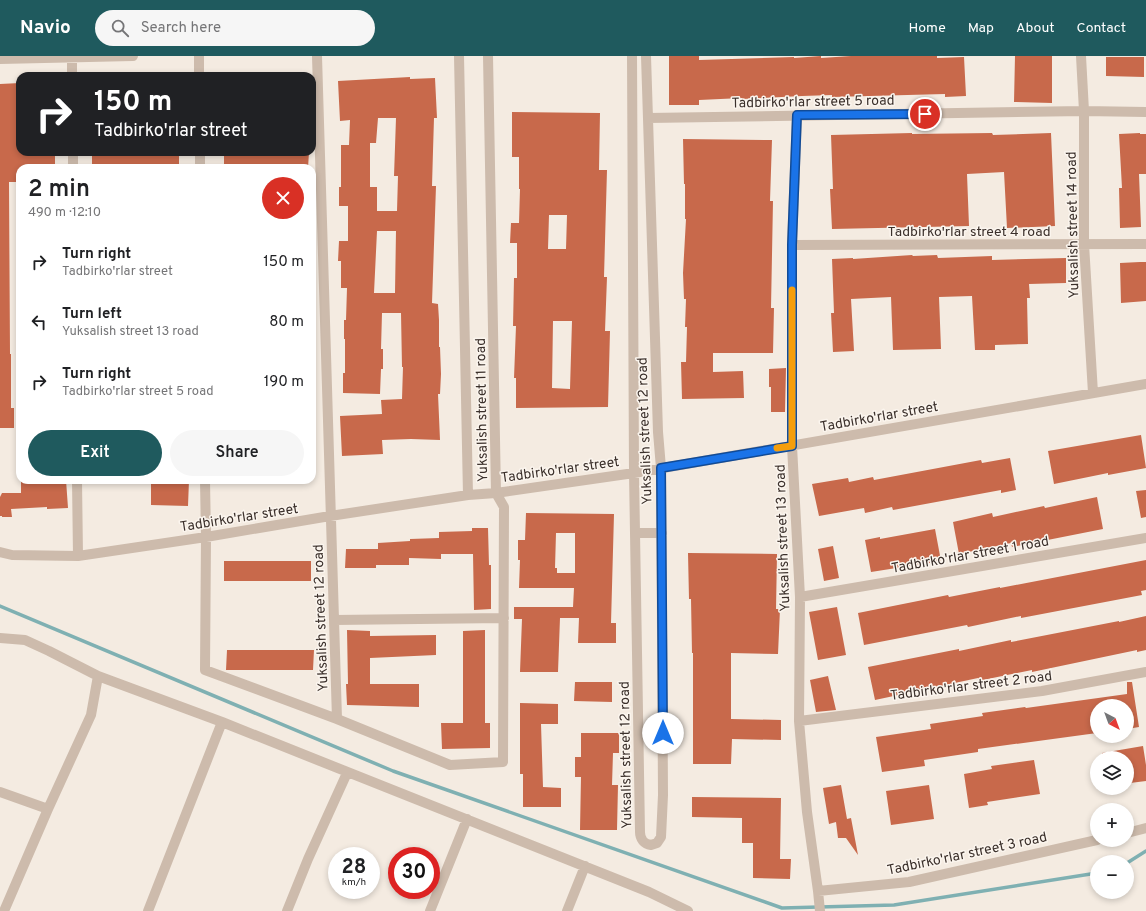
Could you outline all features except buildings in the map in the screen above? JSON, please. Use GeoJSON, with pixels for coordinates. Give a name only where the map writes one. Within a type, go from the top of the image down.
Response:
{"type":"FeatureCollection","features":[{"type":"Feature","properties":{"kind":"street"},"geometry":{"type":"LineString","coordinates":[[0,58],[134,56]]}},
{"type":"Feature","properties":{"kind":"street"},"geometry":{"type":"LineString","coordinates":[[199,56],[199,72]]}},
{"type":"Feature","properties":{"kind":"street","name":"Yuksalish street 12 road"},"geometry":{"type":"LineString","coordinates":[[317,56],[337,719]]}},
{"type":"Feature","properties":{"kind":"street"},"geometry":{"type":"LineString","coordinates":[[460,56],[468,495]]}},
{"type":"Feature","properties":{"kind":"street","name":"Yuksalish street 11 road"},"geometry":{"type":"LineString","coordinates":[[488,56],[496,493],[504,507],[503,762]]}},
{"type":"Feature","properties":{"kind":"street","name":"Yuksalish street 12 road"},"geometry":{"type":"LineString","coordinates":[[632,56],[634,472],[640,832],[641,839],[645,843],[651,845],[657,843],[661,837],[663,802],[662,533],[646,56]]}},
{"type":"Feature","properties":{"kind":"street","name":"Yuksalish street 14 road"},"geometry":{"type":"LineString","coordinates":[[1081,56],[1084,111],[1084,244],[1093,393]]}},
{"type":"Feature","properties":{"kind":"street"},"geometry":{"type":"LineString","coordinates":[[72,57],[72,72]]}},
{"type":"Feature","properties":{"kind":"street","name":"Tadbirko'rlar street 5 road"},"geometry":{"type":"LineString","coordinates":[[648,118],[1084,111],[1146,112]]}},
{"type":"Feature","properties":{"kind":"street","name":"Yuksalish street 13 road"},"geometry":{"type":"LineString","coordinates":[[797,115],[792,245],[792,446],[800,597],[799,721],[807,812],[819,907]]}},
{"type":"Feature","properties":{"kind":"street","name":"Tadbirko'rlar street 4 road"},"geometry":{"type":"LineString","coordinates":[[792,245],[1146,244]]}},
{"type":"Feature","properties":{"kind":"street","name":"Tadbirko'rlar street"},"geometry":{"type":"LineString","coordinates":[[0,552],[12,556],[78,556],[468,495],[496,493],[661,468],[1146,384]]}},
{"type":"Feature","properties":{"kind":"street"},"geometry":{"type":"LineString","coordinates":[[77,484],[78,556]]}},
{"type":"Feature","properties":{"kind":"street"},"geometry":{"type":"LineString","coordinates":[[205,484],[206,537]]}},
{"type":"Feature","properties":{"kind":"street"},"geometry":{"type":"LineString","coordinates":[[635,533],[662,533]]}},
{"type":"Feature","properties":{"kind":"street","name":"Yuksalish street 12 road"},"geometry":{"type":"LineString","coordinates":[[206,537],[205,670],[337,719],[450,765],[503,762]]}},
{"type":"Feature","properties":{"kind":"street","name":"Tadbirko'rlar street 1 road"},"geometry":{"type":"LineString","coordinates":[[800,597],[1146,538]]}},
{"type":"Feature","properties":{"kind":"street"},"geometry":{"type":"LineString","coordinates":[[334,620],[504,618]]}},
{"type":"Feature","properties":{"kind":"street"},"geometry":{"type":"LineString","coordinates":[[0,638],[25,640],[98,676],[222,722],[467,819],[649,892],[688,911]]}},
{"type":"Feature","properties":{"kind":"street","name":"Tadbirko'rlar street 2 road"},"geometry":{"type":"LineString","coordinates":[[799,721],[1042,692],[1146,672]]}},
{"type":"Feature","properties":{"kind":"street"},"geometry":{"type":"LineString","coordinates":[[4,911],[91,715],[98,676]]}},
{"type":"Feature","properties":{"kind":"street"},"geometry":{"type":"LineString","coordinates":[[148,911],[222,722]]}},
{"type":"Feature","properties":{"kind":"street"},"geometry":{"type":"LineString","coordinates":[[287,911],[308,860],[348,773]]}},
{"type":"Feature","properties":{"kind":"street"},"geometry":{"type":"LineString","coordinates":[[0,792],[48,809]]}},
{"type":"Feature","properties":{"kind":"street"},"geometry":{"type":"LineString","coordinates":[[430,911],[467,819]]}},
{"type":"Feature","properties":{"kind":"street"},"geometry":{"type":"LineString","coordinates":[[1134,831],[1146,828]]}},
{"type":"Feature","properties":{"kind":"street","name":"Tadbirko'rlar street 3 road"},"geometry":{"type":"LineString","coordinates":[[818,891],[909,882],[1090,842]]}},
{"type":"Feature","properties":{"kind":"street"},"geometry":{"type":"LineString","coordinates":[[567,911],[585,866]]}},
{"type":"Feature","properties":{"kind":"waterway"},"geometry":{"type":"LineString","coordinates":[[0,606],[393,771],[782,908],[894,905],[1090,874]]}},
{"type":"Feature","properties":{"kind":"waterway"},"geometry":{"type":"LineString","coordinates":[[1134,859],[1146,851]]}},
{"type":"Feature","properties":{"kind":"slow traffic"},"geometry":{"type":"LineString","coordinates":[[777,448],[792,446],[792,290]]}},
{"type":"Feature","properties":{"kind":"route"},"geometry":{"type":"LineString","coordinates":[[663,733],[661,468],[792,446],[792,245],[797,115],[925,114]]}}]}
